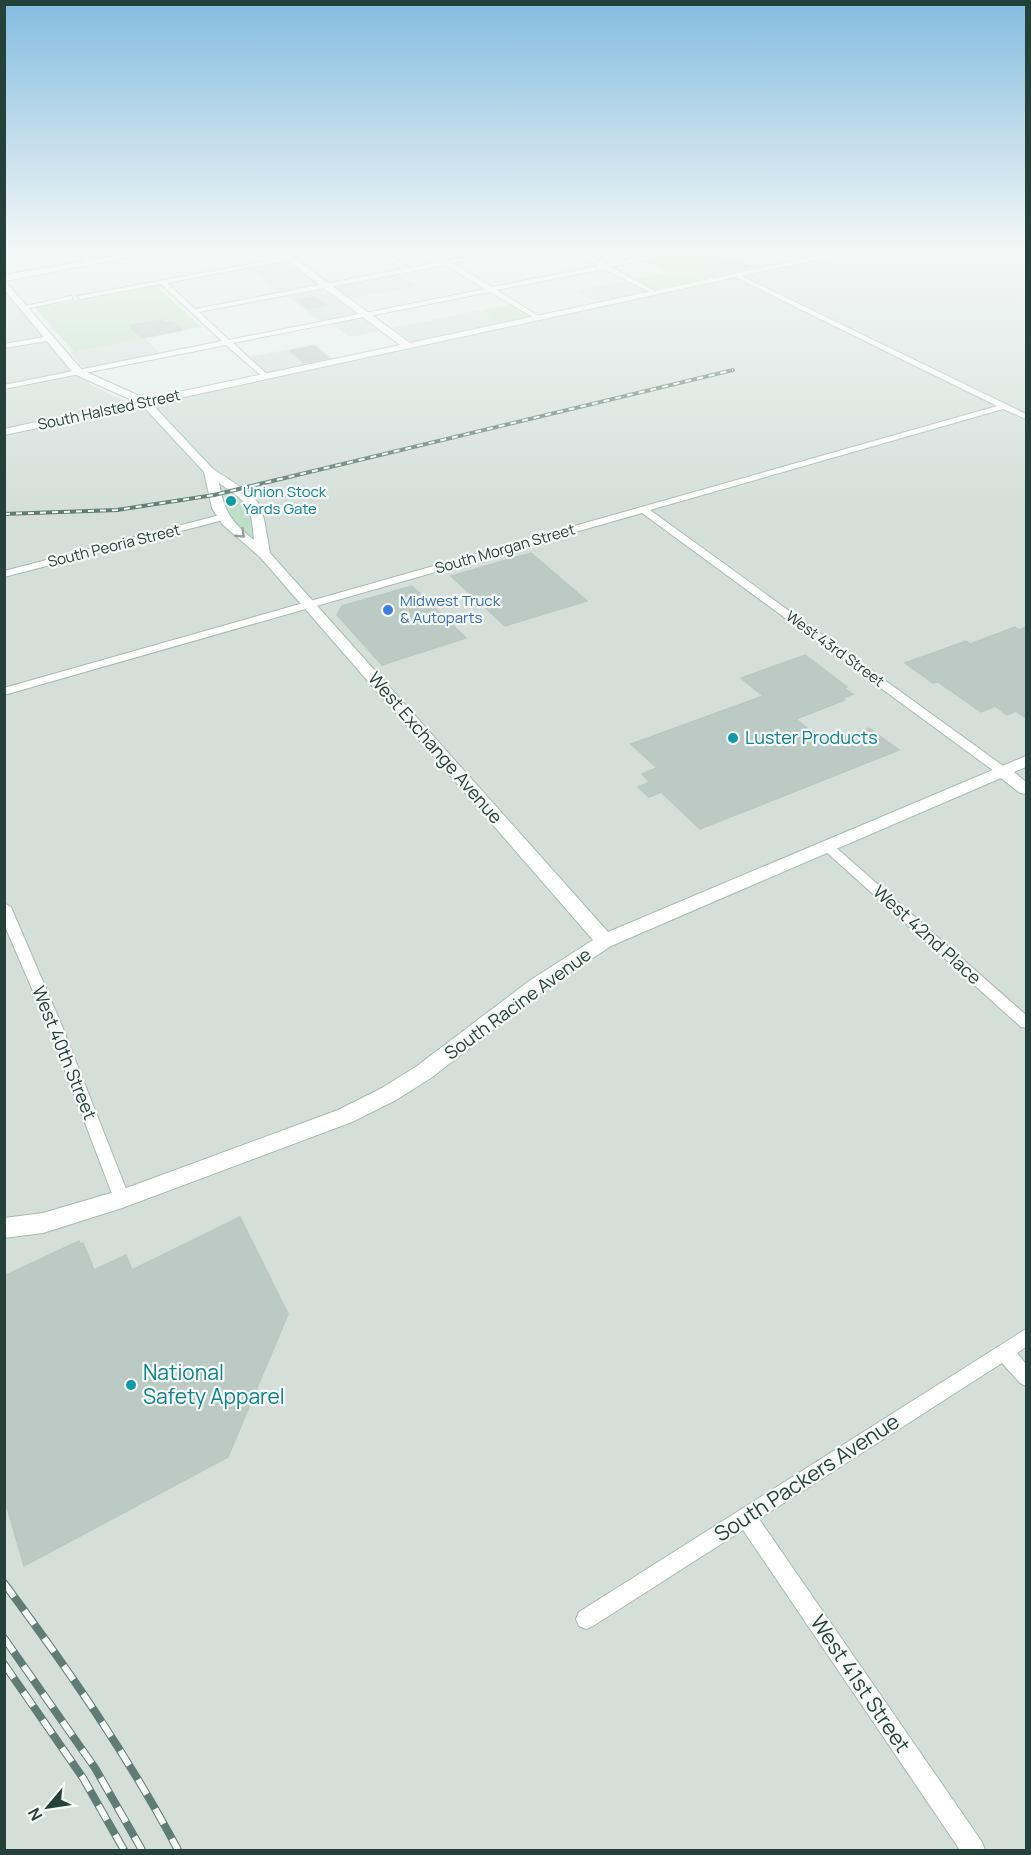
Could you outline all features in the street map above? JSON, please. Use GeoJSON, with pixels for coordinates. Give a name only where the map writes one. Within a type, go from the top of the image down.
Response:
{"type":"FeatureCollection","features":[{"type":"Feature","properties":{"kind":"street"},"geometry":{"type":"LineString","coordinates":[[4,346],[47,339]]}},
{"type":"Feature","properties":{"kind":"street"},"geometry":{"type":"LineString","coordinates":[[50,339],[78,372],[145,402]]}},
{"type":"Feature","properties":{"kind":"street"},"geometry":{"type":"LineString","coordinates":[[223,339],[265,377]]}},
{"type":"Feature","properties":{"kind":"street"},"geometry":{"type":"LineString","coordinates":[[4,387],[244,339]]}},
{"type":"Feature","properties":{"kind":"street"},"geometry":{"type":"LineString","coordinates":[[398,339],[408,346]]}},
{"type":"Feature","properties":{"kind":"street","name":"South Halsted Street"},"geometry":{"type":"LineString","coordinates":[[4,432],[443,339]]}},
{"type":"Feature","properties":{"kind":"street"},"geometry":{"type":"LineString","coordinates":[[866,339],[1026,417]]}},
{"type":"Feature","properties":{"kind":"street"},"geometry":{"type":"LineString","coordinates":[[108,386],[118,397],[120,407]]}},
{"type":"Feature","properties":{"kind":"street","name":"West Exchange Avenue"},"geometry":{"type":"LineString","coordinates":[[145,402],[209,471],[238,490],[254,506],[264,555]]}},
{"type":"Feature","properties":{"kind":"street","name":"South Morgan Street"},"geometry":{"type":"LineString","coordinates":[[4,692],[1005,406]]}},
{"type":"Feature","properties":{"kind":"street","name":"West Exchange Avenue"},"geometry":{"type":"LineString","coordinates":[[209,471],[214,482],[218,507],[224,517],[264,555],[605,941]]}},
{"type":"Feature","properties":{"kind":"street","name":"West 43rd Street"},"geometry":{"type":"LineString","coordinates":[[643,509],[1026,789]]}},
{"type":"Feature","properties":{"kind":"street","name":"South Peoria Street"},"geometry":{"type":"LineString","coordinates":[[4,574],[224,517]]}},
{"type":"Feature","properties":{"kind":"street","name":"South Racine Avenue"},"geometry":{"type":"LineString","coordinates":[[4,1228],[43,1223],[122,1200],[345,1116],[389,1094],[424,1072],[543,981],[605,941],[1026,761]]}},
{"type":"Feature","properties":{"kind":"street","name":"West 42nd Place"},"geometry":{"type":"LineString","coordinates":[[828,847],[1026,1023]]}},
{"type":"Feature","properties":{"kind":"street","name":"West 40th Street"},"geometry":{"type":"LineString","coordinates":[[4,906],[55,1026],[122,1200]]}},
{"type":"Feature","properties":{"kind":"street","name":"South Packers Avenue"},"geometry":{"type":"LineString","coordinates":[[586,1619],[1026,1337]]}},
{"type":"Feature","properties":{"kind":"street"},"geometry":{"type":"LineString","coordinates":[[1004,1352],[1026,1377]]}},
{"type":"Feature","properties":{"kind":"street","name":"West 41st Street"},"geometry":{"type":"LineString","coordinates":[[746,1517],[974,1851]]}},
{"type":"Feature","properties":{"kind":"shaded area"},"geometry":{"type":"Polygon","coordinates":[[[5,339],[52,339],[90,384],[130,405],[448,339],[1026,339],[1026,1850],[5,1850],[5,339]]]}},
{"type":"Feature","properties":{"kind":"shaded area"},"geometry":{"type":"Polygon","coordinates":[[[146,339],[160,353],[84,369],[70,352],[146,339]]]}},
{"type":"Feature","properties":{"kind":"shaded area"},"geometry":{"type":"Polygon","coordinates":[[[407,339],[428,339],[412,342],[407,339]]]}},
{"type":"Feature","properties":{"kind":"shaded area"},"geometry":{"type":"Polygon","coordinates":[[[315,344],[333,359],[267,373],[250,357],[315,344]]]}},
{"type":"Feature","properties":{"kind":"green space"},"geometry":{"type":"Polygon","coordinates":[[[62,339],[142,339],[74,352],[62,339]]]}},
{"type":"Feature","properties":{"kind":"green space"},"geometry":{"type":"Polygon","coordinates":[[[222,484],[245,506],[251,520],[253,538],[248,536],[225,512],[219,486],[222,484]]]}},
{"type":"Feature","properties":{"kind":"building"},"geometry":{"type":"Polygon","coordinates":[[[314,346],[328,358],[304,363],[290,351],[314,346]]]}},
{"type":"Feature","properties":{"kind":"building"},"geometry":{"type":"Polygon","coordinates":[[[531,553],[587,601],[505,626],[451,576],[531,553]]]}},
{"type":"Feature","properties":{"kind":"building"},"geometry":{"type":"Polygon","coordinates":[[[412,586],[466,638],[382,665],[337,615],[342,606],[412,586]]]}},
{"type":"Feature","properties":{"kind":"building"},"geometry":{"type":"Polygon","coordinates":[[[1015,627],[1019,630],[1026,627],[1026,718],[1016,711],[1007,715],[995,706],[981,712],[938,682],[933,683],[905,663],[966,641],[970,644],[1015,627]]]}},
{"type":"Feature","properties":{"kind":"building","name":"Luster Products"},"geometry":{"type":"Polygon","coordinates":[[[805,655],[853,694],[843,698],[845,700],[796,719],[827,744],[869,728],[899,750],[700,829],[661,792],[649,797],[638,787],[650,782],[642,774],[657,768],[631,744],[763,696],[741,678],[805,655]]]}},
{"type":"Feature","properties":{"kind":"building","name":"National Safety Apparel"},"geometry":{"type":"Polygon","coordinates":[[[240,1217],[288,1314],[228,1457],[24,1566],[4,1497],[4,1276],[79,1241],[80,1244],[83,1243],[94,1270],[126,1255],[132,1270],[240,1217]]]}},
{"type":"Feature","properties":{"kind":"railway"},"geometry":{"type":"LineString","coordinates":[[4,514],[117,510],[214,495],[733,370]]}},
{"type":"Feature","properties":{"kind":"railway"},"geometry":{"type":"LineString","coordinates":[[4,1583],[96,1714],[139,1781],[178,1850]]}},
{"type":"Feature","properties":{"kind":"railway"},"geometry":{"type":"LineString","coordinates":[[4,1638],[95,1768],[142,1850]]}},
{"type":"Feature","properties":{"kind":"railway"},"geometry":{"type":"LineString","coordinates":[[4,1664],[83,1778],[124,1850]]}},
{"type":"Feature","properties":{"kind":"place","name":"Union Stock Yards Gate"},"geometry":{"type":"Point","coordinates":[231,501]}},
{"type":"Feature","properties":{"kind":"place","name":"Midwest Truck & Autoparts"},"geometry":{"type":"Point","coordinates":[388,610]}},
{"type":"Feature","properties":{"kind":"place","name":"Luster Products"},"geometry":{"type":"Point","coordinates":[733,738]}},
{"type":"Feature","properties":{"kind":"place","name":"National Safety Apparel"},"geometry":{"type":"Point","coordinates":[131,1385]}}]}
